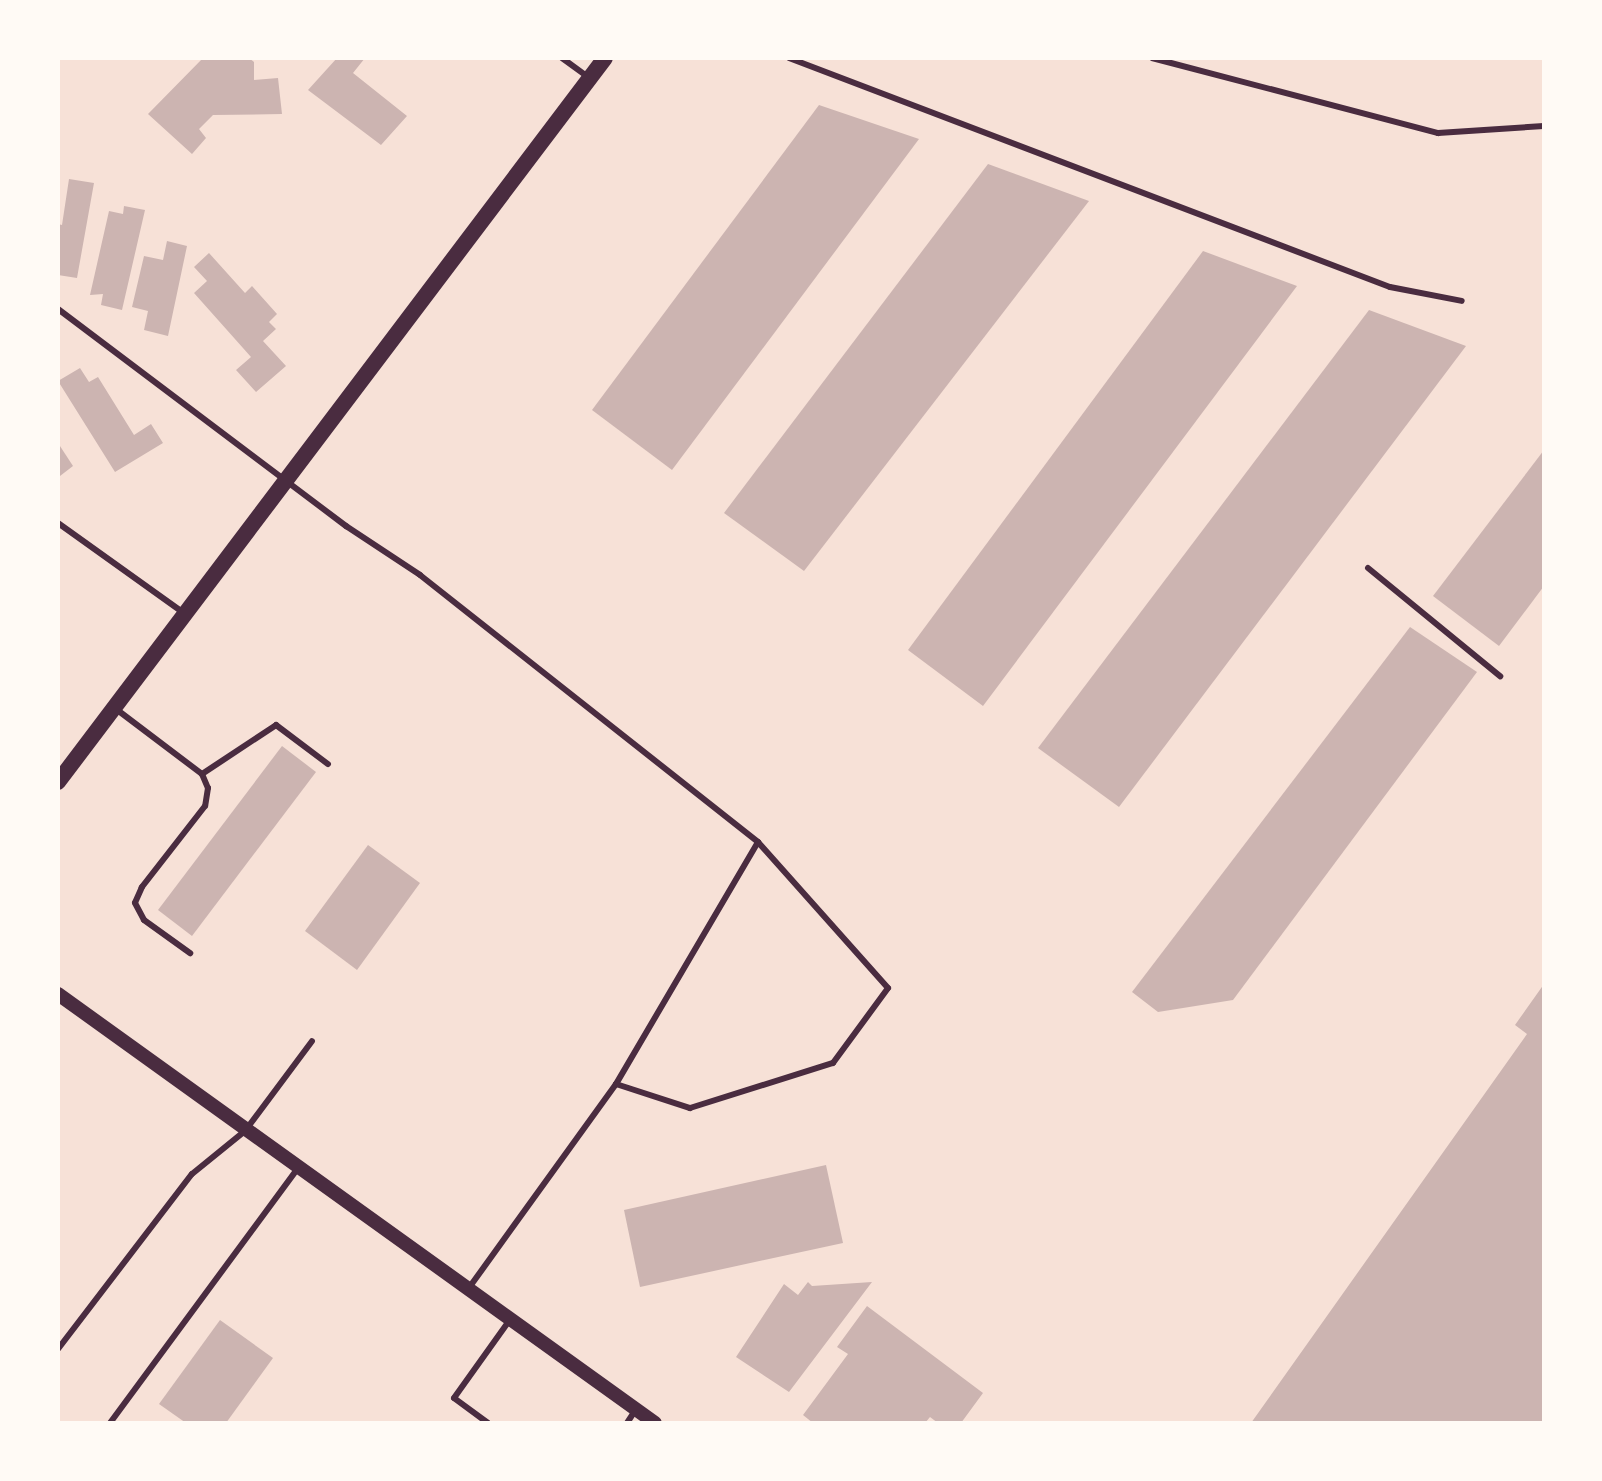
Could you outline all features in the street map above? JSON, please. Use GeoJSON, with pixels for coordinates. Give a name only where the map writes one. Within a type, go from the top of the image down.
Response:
{"type":"FeatureCollection","features":[{"type":"Feature","properties":{"kind":"main road"},"geometry":{"type":"LineString","coordinates":[[58,782],[605,58]]}},
{"type":"Feature","properties":{"kind":"street"},"geometry":{"type":"LineString","coordinates":[[58,994],[655,1423]]}},
{"type":"Feature","properties":{"kind":"lane"},"geometry":{"type":"LineString","coordinates":[[562,58],[589,79]]}},
{"type":"Feature","properties":{"kind":"lane"},"geometry":{"type":"LineString","coordinates":[[789,58],[1390,287],[1462,301]]}},
{"type":"Feature","properties":{"kind":"lane"},"geometry":{"type":"LineString","coordinates":[[1152,58],[1438,133],[1544,126]]}},
{"type":"Feature","properties":{"kind":"lane"},"geometry":{"type":"LineString","coordinates":[[58,309],[346,526],[420,575],[758,842],[888,988],[833,1063],[690,1108],[616,1084]]}},
{"type":"Feature","properties":{"kind":"lane"},"geometry":{"type":"LineString","coordinates":[[58,523],[185,614]]}},
{"type":"Feature","properties":{"kind":"lane"},"geometry":{"type":"LineString","coordinates":[[1368,568],[1500,676]]}},
{"type":"Feature","properties":{"kind":"lane"},"geometry":{"type":"LineString","coordinates":[[115,707],[202,774],[208,788],[205,806],[142,887],[135,903],[144,920],[190,953]]}},
{"type":"Feature","properties":{"kind":"lane"},"geometry":{"type":"LineString","coordinates":[[202,774],[276,725],[328,764]]}},
{"type":"Feature","properties":{"kind":"lane"},"geometry":{"type":"LineString","coordinates":[[468,1290],[616,1084],[758,842]]}},
{"type":"Feature","properties":{"kind":"lane"},"geometry":{"type":"LineString","coordinates":[[58,1349],[192,1174],[245,1131],[312,1041]]}},
{"type":"Feature","properties":{"kind":"lane"},"geometry":{"type":"LineString","coordinates":[[110,1423],[298,1168]]}},
{"type":"Feature","properties":{"kind":"lane"},"geometry":{"type":"LineString","coordinates":[[488,1423],[454,1398],[510,1319]]}},
{"type":"Feature","properties":{"kind":"lane"},"geometry":{"type":"LineString","coordinates":[[627,1423],[636,1409]]}},
{"type":"Feature","properties":{"kind":"building"},"geometry":{"type":"Polygon","coordinates":[[[203,58],[249,58],[254,62],[254,80],[278,78],[282,114],[213,115],[199,129],[206,138],[192,154],[148,114],[203,58]]]}},
{"type":"Feature","properties":{"kind":"building"},"geometry":{"type":"Polygon","coordinates":[[[337,58],[365,58],[353,73],[407,116],[381,145],[308,90],[337,58]]]}},
{"type":"Feature","properties":{"kind":"building"},"geometry":{"type":"Polygon","coordinates":[[[819,105],[919,139],[672,470],[592,410],[819,105]]]}},
{"type":"Feature","properties":{"kind":"building"},"geometry":{"type":"Polygon","coordinates":[[[988,164],[1089,201],[804,571],[724,513],[988,164]]]}},
{"type":"Feature","properties":{"kind":"building"},"geometry":{"type":"Polygon","coordinates":[[[69,179],[94,183],[77,278],[58,275],[58,224],[62,225],[69,179]]]}},
{"type":"Feature","properties":{"kind":"building"},"geometry":{"type":"Polygon","coordinates":[[[124,206],[145,210],[122,310],[101,305],[103,294],[90,295],[109,211],[123,214],[124,206]]]}},
{"type":"Feature","properties":{"kind":"building"},"geometry":{"type":"Polygon","coordinates":[[[167,241],[187,246],[168,336],[144,330],[148,311],[132,307],[144,256],[163,260],[167,241]]]}},
{"type":"Feature","properties":{"kind":"building"},"geometry":{"type":"Polygon","coordinates":[[[1203,251],[1297,286],[983,706],[908,650],[1203,251]]]}},
{"type":"Feature","properties":{"kind":"building"},"geometry":{"type":"Polygon","coordinates":[[[209,253],[245,293],[252,286],[277,314],[269,322],[276,329],[263,341],[286,366],[256,392],[236,370],[251,357],[194,293],[207,281],[194,267],[209,253]]]}},
{"type":"Feature","properties":{"kind":"building"},"geometry":{"type":"Polygon","coordinates":[[[1369,310],[1466,346],[1119,807],[1038,748],[1369,310]]]}},
{"type":"Feature","properties":{"kind":"building"},"geometry":{"type":"Polygon","coordinates":[[[80,368],[89,382],[98,377],[134,435],[151,424],[163,443],[115,472],[58,381],[80,368]]]}},
{"type":"Feature","properties":{"kind":"building"},"geometry":{"type":"Polygon","coordinates":[[[58,443],[73,466],[60,476],[58,473],[58,443]]]}},
{"type":"Feature","properties":{"kind":"building"},"geometry":{"type":"Polygon","coordinates":[[[1544,450],[1544,586],[1499,646],[1433,596],[1544,450]]]}},
{"type":"Feature","properties":{"kind":"building"},"geometry":{"type":"Polygon","coordinates":[[[1410,627],[1477,672],[1233,1000],[1158,1012],[1132,992],[1410,627]]]}},
{"type":"Feature","properties":{"kind":"building"},"geometry":{"type":"Polygon","coordinates":[[[282,746],[316,772],[192,936],[158,910],[282,746]]]}},
{"type":"Feature","properties":{"kind":"building"},"geometry":{"type":"Polygon","coordinates":[[[368,845],[420,883],[357,970],[305,931],[368,845]]]}},
{"type":"Feature","properties":{"kind":"building"},"geometry":{"type":"Polygon","coordinates":[[[1544,984],[1544,1423],[1251,1423],[1527,1034],[1515,1025],[1544,984]]]}},
{"type":"Feature","properties":{"kind":"building"},"geometry":{"type":"Polygon","coordinates":[[[826,1165],[843,1243],[640,1287],[624,1210],[826,1165]]]}},
{"type":"Feature","properties":{"kind":"building"},"geometry":{"type":"Polygon","coordinates":[[[808,1282],[812,1286],[872,1282],[789,1392],[736,1357],[784,1284],[798,1295],[808,1282]]]}},
{"type":"Feature","properties":{"kind":"building"},"geometry":{"type":"Polygon","coordinates":[[[867,1306],[983,1393],[961,1423],[938,1423],[930,1417],[925,1423],[813,1423],[803,1415],[848,1354],[837,1347],[867,1306]]]}},
{"type":"Feature","properties":{"kind":"building"},"geometry":{"type":"Polygon","coordinates":[[[220,1320],[273,1358],[226,1423],[186,1423],[159,1404],[220,1320]]]}}]}
